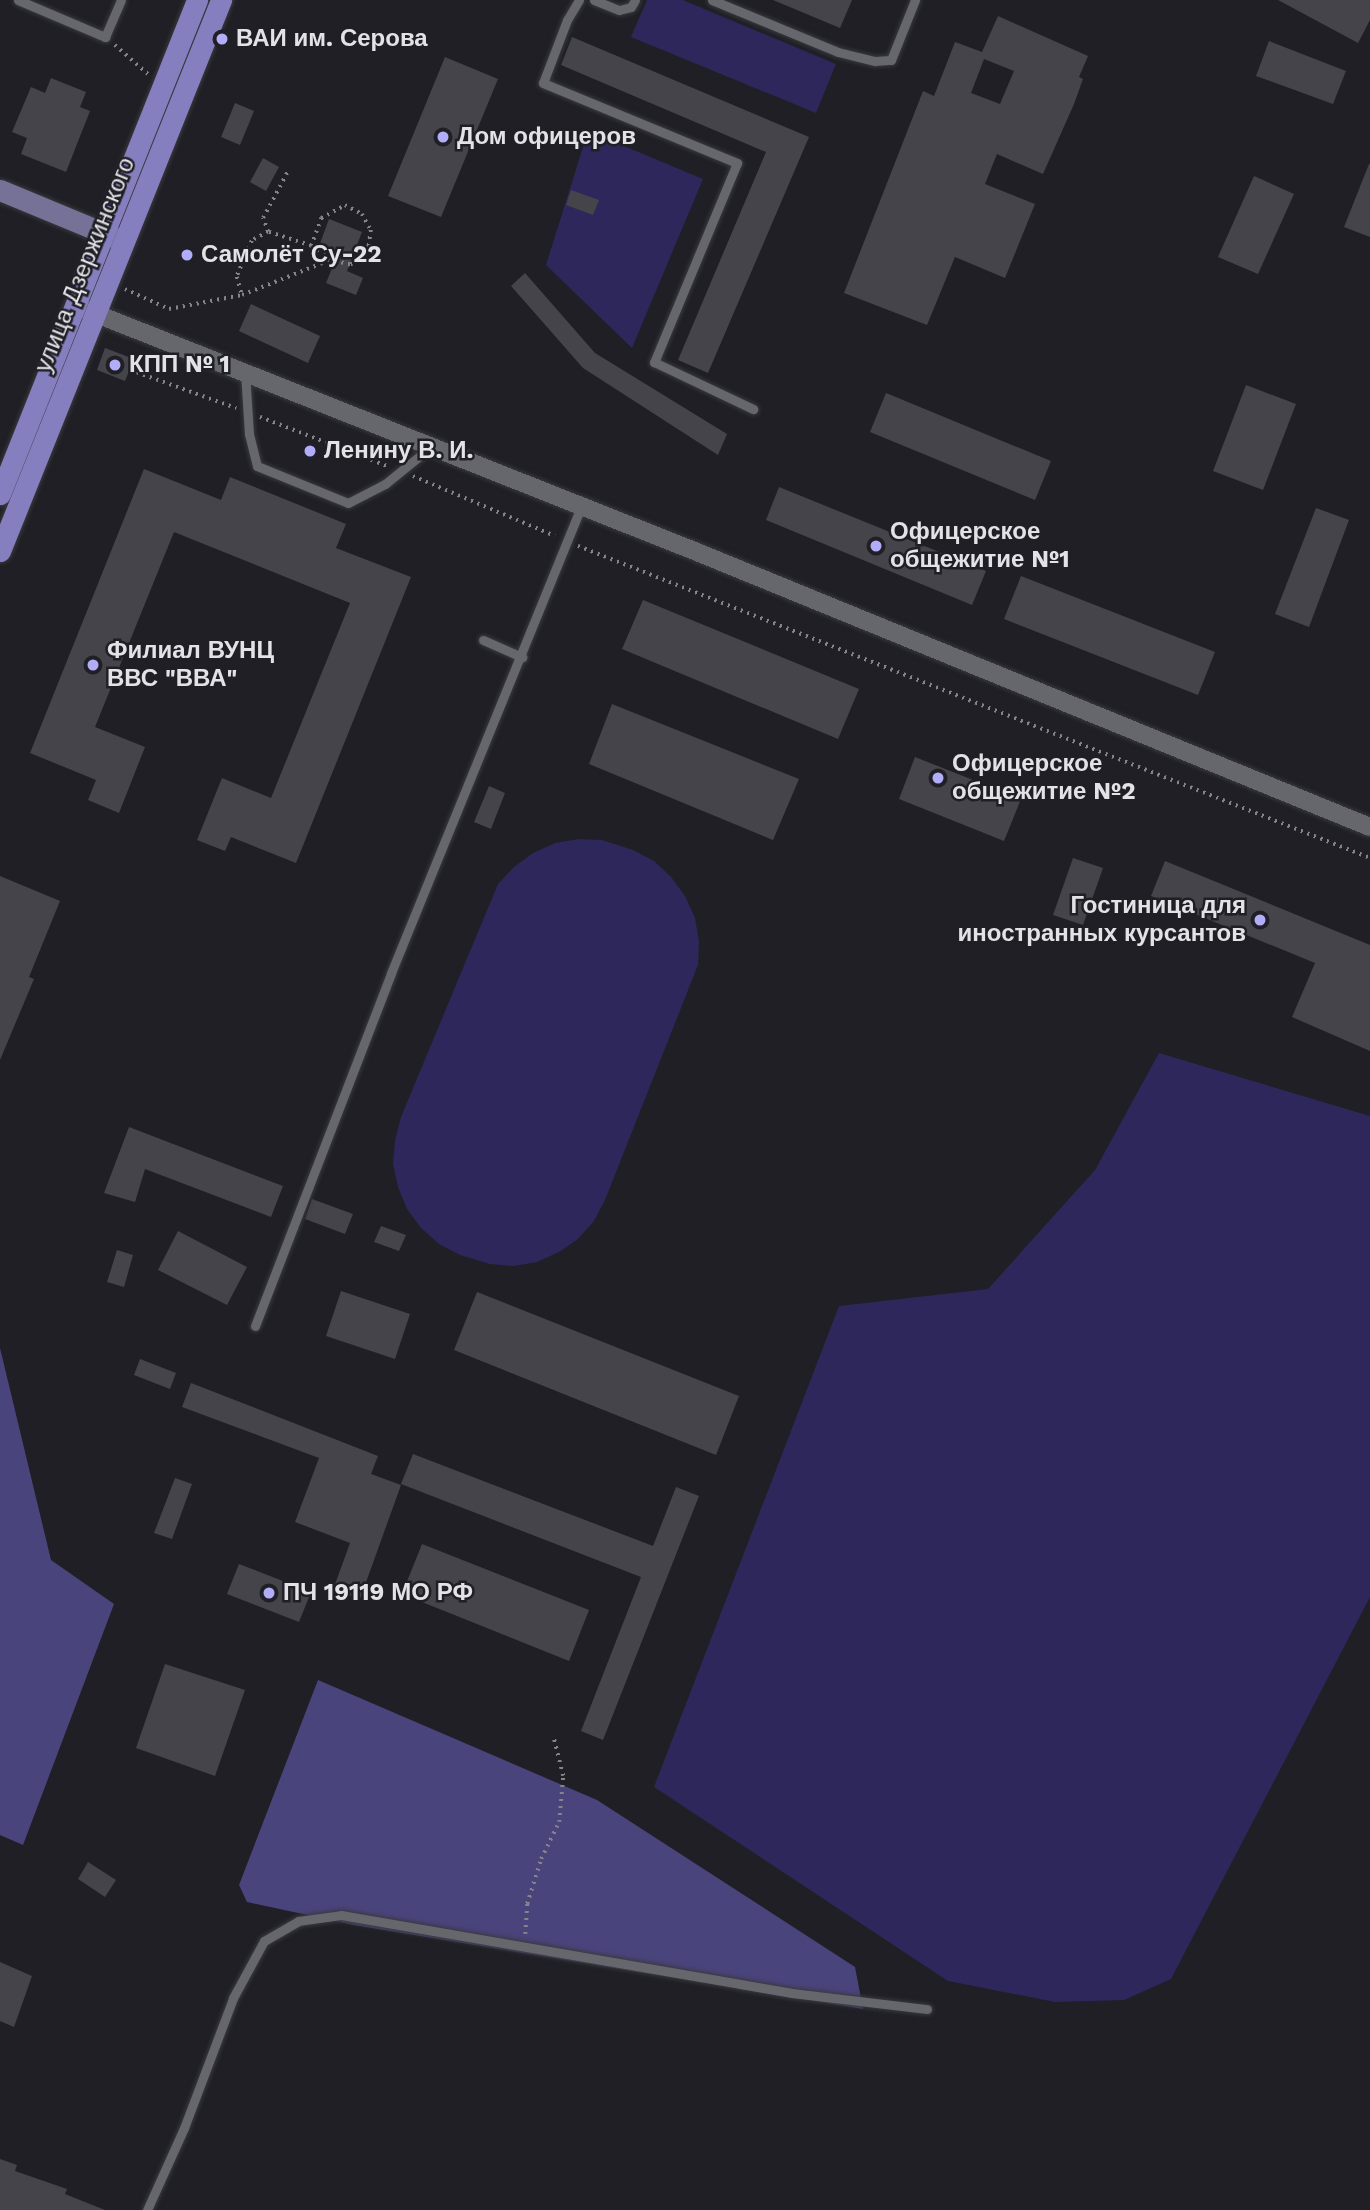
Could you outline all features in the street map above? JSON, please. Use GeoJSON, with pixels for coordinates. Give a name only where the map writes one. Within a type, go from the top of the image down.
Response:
{"type":"FeatureCollection","features":[{"type":"Feature","properties":{"kind":"main road","name":"улица Дзержинского"},"geometry":{"type":"LineString","coordinates":[[0,551],[84,309],[102,232],[197,0]]}},
{"type":"Feature","properties":{"kind":"main road","name":"улица Дзержинского"},"geometry":{"type":"LineString","coordinates":[[0,494],[84,309],[122,240],[220,0]]}},
{"type":"Feature","properties":{"kind":"street"},"geometry":{"type":"LineString","coordinates":[[0,190],[122,240]]}},
{"type":"Feature","properties":{"kind":"street"},"geometry":{"type":"LineString","coordinates":[[84,309],[432,446],[1370,827]]}},
{"type":"Feature","properties":{"kind":"lane"},"geometry":{"type":"LineString","coordinates":[[18,0],[105,37],[121,0]]}},
{"type":"Feature","properties":{"kind":"lane"},"geometry":{"type":"LineString","coordinates":[[579,0],[567,20],[543,83],[737,163],[654,362],[753,409]]}},
{"type":"Feature","properties":{"kind":"lane"},"geometry":{"type":"LineString","coordinates":[[594,0],[619,10],[631,7],[635,0]]}},
{"type":"Feature","properties":{"kind":"lane"},"geometry":{"type":"LineString","coordinates":[[712,0],[838,52],[876,61],[891,60],[915,0]]}},
{"type":"Feature","properties":{"kind":"lane"},"geometry":{"type":"LineString","coordinates":[[245,372],[249,434],[257,466],[348,503],[401,471],[432,446]]}},
{"type":"Feature","properties":{"kind":"lane"},"geometry":{"type":"LineString","coordinates":[[255,1326],[391,974],[581,507]]}},
{"type":"Feature","properties":{"kind":"lane"},"geometry":{"type":"LineString","coordinates":[[483,640],[522,657]]}},
{"type":"Feature","properties":{"kind":"lane"},"geometry":{"type":"LineString","coordinates":[[147,2210],[184,2128],[233,1998],[264,1941],[298,1921],[341,1915],[792,1993],[926,2009]]}},
{"type":"Feature","properties":{"kind":"path"},"geometry":{"type":"LineString","coordinates":[[105,37],[149,75]]}},
{"type":"Feature","properties":{"kind":"path"},"geometry":{"type":"LineString","coordinates":[[268,232],[263,218],[289,169]]}},
{"type":"Feature","properties":{"kind":"path"},"geometry":{"type":"LineString","coordinates":[[242,295],[237,277],[252,241],[268,232],[311,246],[330,260],[350,265],[359,261],[369,246],[371,230],[362,214],[345,205],[321,218],[311,246]]}},
{"type":"Feature","properties":{"kind":"path"},"geometry":{"type":"LineString","coordinates":[[119,286],[169,309],[242,295],[330,260]]}},
{"type":"Feature","properties":{"kind":"path"},"geometry":{"type":"LineString","coordinates":[[130,370],[401,471],[567,542],[1370,858]]}},
{"type":"Feature","properties":{"kind":"path"},"geometry":{"type":"LineString","coordinates":[[524,1947],[527,1904],[541,1859],[559,1822],[562,1776],[553,1736]]}},
{"type":"Feature","properties":{"kind":"shaded area"},"geometry":{"type":"Polygon","coordinates":[[[647,0],[683,0],[836,64],[816,113],[631,37],[647,0]]]}},
{"type":"Feature","properties":{"kind":"shaded area"},"geometry":{"type":"Polygon","coordinates":[[[588,131],[703,179],[632,348],[546,265],[588,131]]]}},
{"type":"Feature","properties":{"kind":"shaded area"},"geometry":{"type":"Polygon","coordinates":[[[579,839],[602,840],[633,850],[654,861],[671,877],[685,896],[695,918],[699,941],[698,965],[605,1200],[594,1221],[578,1239],[537,1262],[514,1266],[490,1264],[460,1255],[439,1244],[421,1228],[407,1209],[398,1187],[393,1164],[395,1140],[401,1117],[498,884],[514,867],[533,853],[555,843],[579,839]]]}},
{"type":"Feature","properties":{"kind":"shaded area"},"geometry":{"type":"Polygon","coordinates":[[[1159,1053],[1370,1116],[1370,1597],[1171,1979],[1124,2000],[1055,2002],[948,1981],[654,1787],[839,1306],[988,1289],[1095,1170],[1159,1053]]]}},
{"type":"Feature","properties":{"kind":"shaded area"},"geometry":{"type":"Polygon","coordinates":[[[0,1348],[51,1560],[114,1604],[23,1845],[0,1835],[0,1348]]]}},
{"type":"Feature","properties":{"kind":"shaded area"},"geometry":{"type":"Polygon","coordinates":[[[318,1680],[597,1800],[855,1967],[863,2009],[354,1925],[247,1902],[239,1885],[318,1680]]]}},
{"type":"Feature","properties":{"kind":"building"},"geometry":{"type":"Polygon","coordinates":[[[773,0],[852,0],[840,28],[773,0]]]}},
{"type":"Feature","properties":{"kind":"building"},"geometry":{"type":"Polygon","coordinates":[[[1278,0],[1370,0],[1370,20],[1358,43],[1278,0]]]}},
{"type":"Feature","properties":{"kind":"building"},"geometry":{"type":"Polygon","coordinates":[[[998,16],[1088,56],[1079,77],[1083,79],[1074,104],[1043,174],[997,154],[985,184],[1035,204],[1005,278],[955,257],[927,325],[844,293],[923,91],[934,96],[955,42],[982,52],[998,16]],[[984,59],[971,93],[1000,104],[1014,71],[984,59]]]}},
{"type":"Feature","properties":{"kind":"building"},"geometry":{"type":"Polygon","coordinates":[[[572,37],[809,137],[708,373],[678,360],[766,152],[561,65],[572,37]]]}},
{"type":"Feature","properties":{"kind":"building"},"geometry":{"type":"Polygon","coordinates":[[[1269,41],[1346,71],[1333,104],[1256,76],[1269,41]]]}},
{"type":"Feature","properties":{"kind":"building","name":"Дом офицеров"},"geometry":{"type":"Polygon","coordinates":[[[445,57],[498,79],[441,217],[388,196],[445,57]]]}},
{"type":"Feature","properties":{"kind":"building"},"geometry":{"type":"Polygon","coordinates":[[[51,78],[86,92],[80,107],[90,111],[66,172],[21,154],[27,138],[12,132],[31,87],[45,93],[51,78]]]}},
{"type":"Feature","properties":{"kind":"building"},"geometry":{"type":"Polygon","coordinates":[[[235,103],[254,111],[240,145],[221,137],[235,103]]]}},
{"type":"Feature","properties":{"kind":"building"},"geometry":{"type":"Polygon","coordinates":[[[263,158],[279,167],[266,191],[250,182],[263,158]]]}},
{"type":"Feature","properties":{"kind":"building"},"geometry":{"type":"Polygon","coordinates":[[[1370,164],[1370,237],[1344,227],[1370,164]]]}},
{"type":"Feature","properties":{"kind":"building"},"geometry":{"type":"Polygon","coordinates":[[[1254,176],[1294,194],[1258,274],[1218,257],[1254,176]]]}},
{"type":"Feature","properties":{"kind":"building"},"geometry":{"type":"Polygon","coordinates":[[[571,190],[599,200],[593,215],[566,205],[571,190]]]}},
{"type":"Feature","properties":{"kind":"building"},"geometry":{"type":"Polygon","coordinates":[[[329,219],[362,232],[347,271],[363,278],[356,295],[326,283],[337,256],[318,249],[329,219]]]}},
{"type":"Feature","properties":{"kind":"building"},"geometry":{"type":"Polygon","coordinates":[[[525,273],[595,353],[727,434],[718,455],[583,368],[511,286],[525,273]]]}},
{"type":"Feature","properties":{"kind":"building"},"geometry":{"type":"Polygon","coordinates":[[[251,304],[320,336],[308,363],[239,331],[251,304]]]}},
{"type":"Feature","properties":{"kind":"building","name":"КПП № 1"},"geometry":{"type":"Polygon","coordinates":[[[105,348],[134,359],[125,381],[97,370],[105,348]]]}},
{"type":"Feature","properties":{"kind":"building"},"geometry":{"type":"Polygon","coordinates":[[[1246,385],[1296,404],[1263,490],[1213,471],[1246,385]]]}},
{"type":"Feature","properties":{"kind":"building"},"geometry":{"type":"Polygon","coordinates":[[[886,393],[1051,461],[1035,500],[870,432],[886,393]]]}},
{"type":"Feature","properties":{"kind":"building","name":"Филиал ВУНЦ ВВС \"ВВА\""},"geometry":{"type":"Polygon","coordinates":[[[144,469],[221,500],[230,477],[346,524],[336,548],[411,577],[296,863],[231,837],[225,851],[197,840],[222,778],[271,798],[350,603],[174,532],[95,727],[145,747],[119,813],[88,800],[96,780],[30,753],[144,469]]]}},
{"type":"Feature","properties":{"kind":"building","name":"Офицерское общежитие №1"},"geometry":{"type":"Polygon","coordinates":[[[779,487],[986,571],[972,605],[766,520],[779,487]]]}},
{"type":"Feature","properties":{"kind":"building"},"geometry":{"type":"Polygon","coordinates":[[[1316,508],[1349,520],[1309,627],[1275,614],[1316,508]]]}},
{"type":"Feature","properties":{"kind":"building"},"geometry":{"type":"Polygon","coordinates":[[[1021,576],[1215,652],[1198,695],[1004,619],[1021,576]]]}},
{"type":"Feature","properties":{"kind":"building"},"geometry":{"type":"Polygon","coordinates":[[[643,600],[859,689],[838,739],[622,649],[643,600]]]}},
{"type":"Feature","properties":{"kind":"building"},"geometry":{"type":"Polygon","coordinates":[[[612,704],[799,779],[773,840],[589,764],[612,704]]]}},
{"type":"Feature","properties":{"kind":"building","name":"Офицерское общежитие №2"},"geometry":{"type":"Polygon","coordinates":[[[915,757],[1021,799],[1004,841],[899,799],[915,757]]]}},
{"type":"Feature","properties":{"kind":"building"},"geometry":{"type":"Polygon","coordinates":[[[489,786],[505,793],[491,829],[474,822],[489,786]]]}},
{"type":"Feature","properties":{"kind":"building"},"geometry":{"type":"Polygon","coordinates":[[[1073,858],[1103,868],[1083,925],[1053,915],[1073,858]]]}},
{"type":"Feature","properties":{"kind":"building","name":"Гостиница для иностранных курсантов"},"geometry":{"type":"Polygon","coordinates":[[[1165,861],[1370,945],[1370,1051],[1292,1017],[1315,963],[1151,896],[1165,861]]]}},
{"type":"Feature","properties":{"kind":"building"},"geometry":{"type":"Polygon","coordinates":[[[0,876],[60,901],[29,977],[34,979],[0,1060],[0,876]]]}},
{"type":"Feature","properties":{"kind":"building"},"geometry":{"type":"Polygon","coordinates":[[[129,1127],[283,1186],[271,1217],[145,1169],[135,1202],[104,1193],[129,1127]]]}},
{"type":"Feature","properties":{"kind":"building"},"geometry":{"type":"Polygon","coordinates":[[[312,1199],[353,1214],[345,1234],[305,1219],[312,1199]]]}},
{"type":"Feature","properties":{"kind":"building"},"geometry":{"type":"Polygon","coordinates":[[[381,1226],[406,1235],[399,1251],[374,1242],[381,1226]]]}},
{"type":"Feature","properties":{"kind":"building"},"geometry":{"type":"Polygon","coordinates":[[[178,1231],[247,1267],[227,1305],[158,1270],[178,1231]]]}},
{"type":"Feature","properties":{"kind":"building"},"geometry":{"type":"Polygon","coordinates":[[[117,1250],[133,1255],[124,1287],[107,1282],[117,1250]]]}},
{"type":"Feature","properties":{"kind":"building"},"geometry":{"type":"Polygon","coordinates":[[[341,1291],[410,1314],[395,1359],[326,1336],[341,1291]]]}},
{"type":"Feature","properties":{"kind":"building"},"geometry":{"type":"Polygon","coordinates":[[[477,1292],[739,1396],[716,1455],[454,1350],[477,1292]]]}},
{"type":"Feature","properties":{"kind":"building"},"geometry":{"type":"Polygon","coordinates":[[[140,1359],[176,1373],[170,1389],[134,1375],[140,1359]]]}},
{"type":"Feature","properties":{"kind":"building"},"geometry":{"type":"Polygon","coordinates":[[[191,1383],[378,1456],[371,1474],[401,1485],[360,1599],[333,1590],[350,1543],[295,1522],[319,1458],[182,1407],[191,1383]]]}},
{"type":"Feature","properties":{"kind":"building"},"geometry":{"type":"Polygon","coordinates":[[[413,1454],[653,1546],[676,1487],[699,1496],[603,1740],[581,1731],[641,1577],[401,1484],[413,1454]]]}},
{"type":"Feature","properties":{"kind":"building"},"geometry":{"type":"Polygon","coordinates":[[[175,1478],[192,1484],[172,1539],[154,1533],[175,1478]]]}},
{"type":"Feature","properties":{"kind":"building"},"geometry":{"type":"Polygon","coordinates":[[[422,1544],[589,1610],[569,1661],[402,1594],[422,1544]]]}},
{"type":"Feature","properties":{"kind":"building","name":"ПЧ 19119 МО РФ"},"geometry":{"type":"Polygon","coordinates":[[[239,1564],[311,1592],[299,1622],[227,1594],[239,1564]]]}},
{"type":"Feature","properties":{"kind":"building"},"geometry":{"type":"Polygon","coordinates":[[[165,1664],[245,1690],[215,1776],[136,1748],[165,1664]]]}},
{"type":"Feature","properties":{"kind":"building"},"geometry":{"type":"Polygon","coordinates":[[[88,1862],[116,1880],[105,1897],[78,1879],[88,1862]]]}},
{"type":"Feature","properties":{"kind":"building"},"geometry":{"type":"Polygon","coordinates":[[[0,1962],[32,1976],[14,2027],[0,2021],[0,1962]]]}},
{"type":"Feature","properties":{"kind":"building"},"geometry":{"type":"Polygon","coordinates":[[[0,2159],[17,2165],[15,2171],[67,2189],[65,2194],[105,2210],[0,2210],[0,2159]]]}},
{"type":"Feature","properties":{"kind":"place","name":"ВАИ им. Серова"},"geometry":{"type":"Point","coordinates":[222,39]}},
{"type":"Feature","properties":{"kind":"place","name":"Дом офицеров"},"geometry":{"type":"Point","coordinates":[443,137]}},
{"type":"Feature","properties":{"kind":"place","name":"Самолёт Су-22"},"geometry":{"type":"Point","coordinates":[187,255]}},
{"type":"Feature","properties":{"kind":"place","name":"КПП № 1"},"geometry":{"type":"Point","coordinates":[115,365]}},
{"type":"Feature","properties":{"kind":"place","name":"Ленину В. И."},"geometry":{"type":"Point","coordinates":[310,451]}},
{"type":"Feature","properties":{"kind":"place","name":"Офицерское общежитие №1"},"geometry":{"type":"Point","coordinates":[876,546]}},
{"type":"Feature","properties":{"kind":"place","name":"Филиал ВУНЦ ВВС \"ВВА\""},"geometry":{"type":"Point","coordinates":[93,665]}},
{"type":"Feature","properties":{"kind":"place","name":"Офицерское общежитие №2"},"geometry":{"type":"Point","coordinates":[938,778]}},
{"type":"Feature","properties":{"kind":"place","name":"Гостиница для иностранных курсантов"},"geometry":{"type":"Point","coordinates":[1260,920]}},
{"type":"Feature","properties":{"kind":"place","name":"ПЧ 19119 МО РФ"},"geometry":{"type":"Point","coordinates":[269,1593]}}]}
